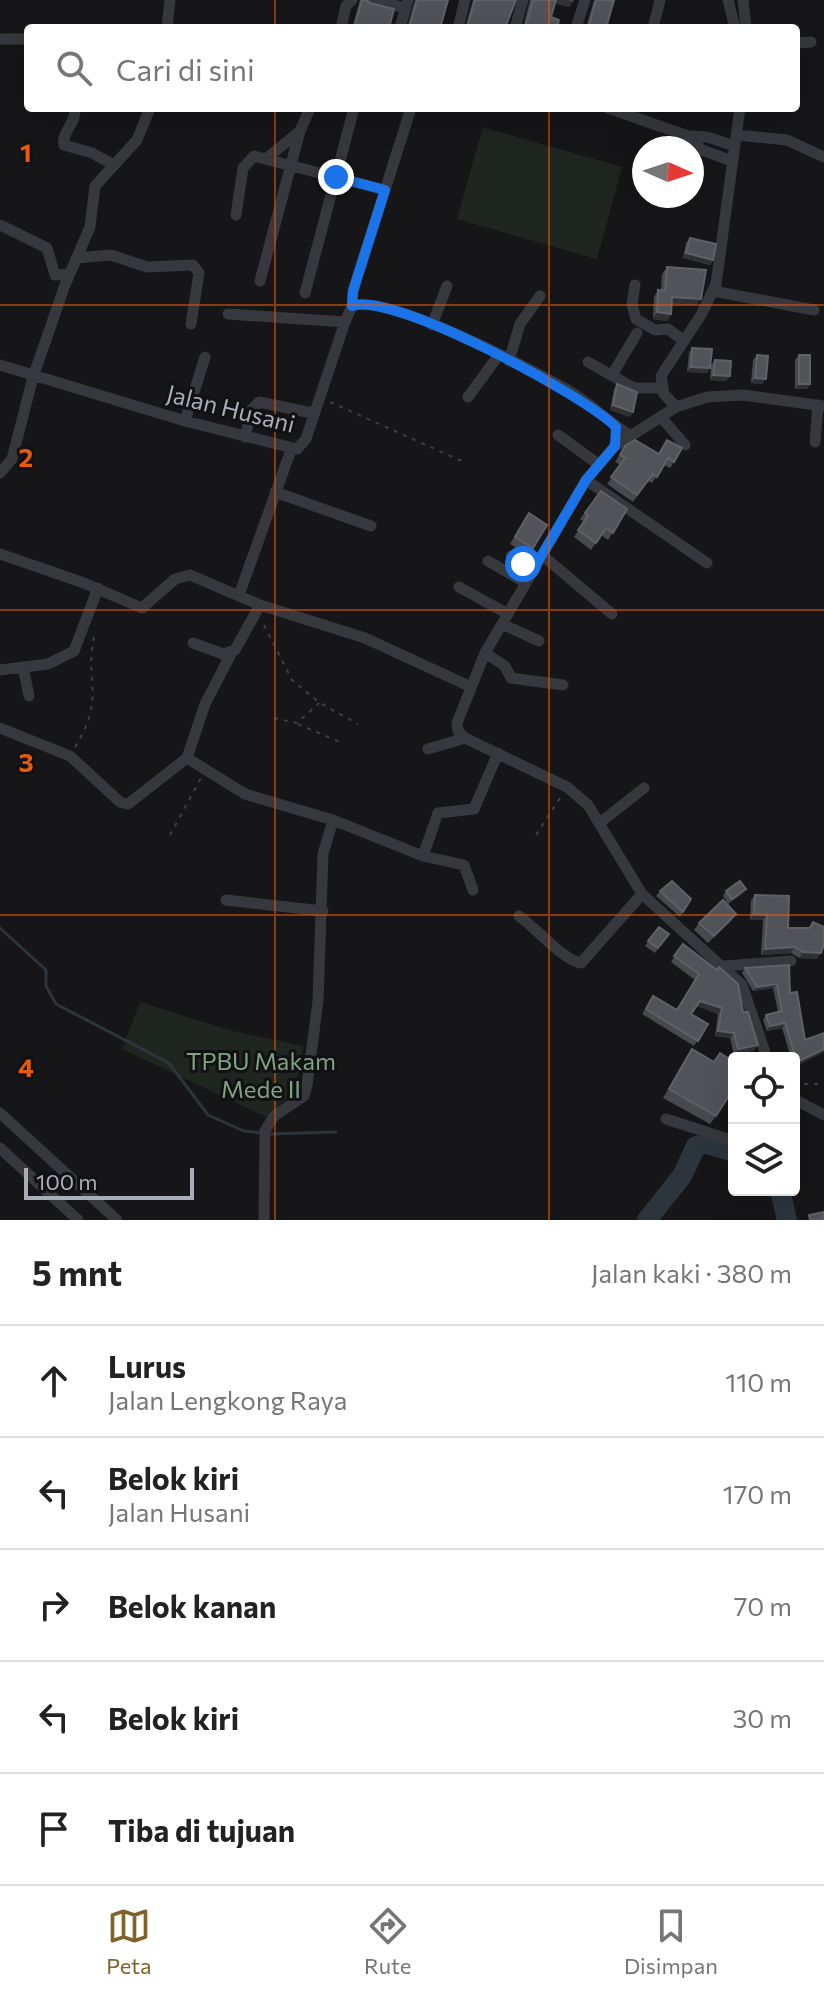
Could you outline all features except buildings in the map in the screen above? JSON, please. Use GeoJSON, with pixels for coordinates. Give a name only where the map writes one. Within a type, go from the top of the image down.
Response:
{"type":"FeatureCollection","features":[{"type":"Feature","properties":{"kind":"street"},"geometry":{"type":"LineString","coordinates":[[167,24],[170,0]]}},
{"type":"Feature","properties":{"kind":"street"},"geometry":{"type":"LineString","coordinates":[[342,24],[346,6],[352,0]]}},
{"type":"Feature","properties":{"kind":"street"},"geometry":{"type":"LineString","coordinates":[[369,0],[407,4],[401,24]]}},
{"type":"Feature","properties":{"kind":"street"},"geometry":{"type":"LineString","coordinates":[[459,24],[465,0]]}},
{"type":"Feature","properties":{"kind":"street"},"geometry":{"type":"LineString","coordinates":[[516,24],[523,0]]}},
{"type":"Feature","properties":{"kind":"street"},"geometry":{"type":"LineString","coordinates":[[577,24],[585,0]]}},
{"type":"Feature","properties":{"kind":"street"},"geometry":{"type":"LineString","coordinates":[[654,24],[660,0]]}},
{"type":"Feature","properties":{"kind":"street"},"geometry":{"type":"LineString","coordinates":[[728,0],[734,24]]}},
{"type":"Feature","properties":{"kind":"street"},"geometry":{"type":"LineString","coordinates":[[743,0],[746,24]]}},
{"type":"Feature","properties":{"kind":"street"},"geometry":{"type":"LineString","coordinates":[[0,39],[24,39]]}},
{"type":"Feature","properties":{"kind":"street"},"geometry":{"type":"LineString","coordinates":[[800,43],[811,42]]}},
{"type":"Feature","properties":{"kind":"street"},"geometry":{"type":"LineString","coordinates":[[75,112],[75,119],[63,139],[64,145],[92,153],[114,165]]}},
{"type":"Feature","properties":{"kind":"street"},"geometry":{"type":"LineString","coordinates":[[2,467],[12,459],[33,377],[69,274],[93,219],[95,186],[137,140],[148,112]]}},
{"type":"Feature","properties":{"kind":"street"},"geometry":{"type":"LineString","coordinates":[[260,281],[300,131],[308,112]]}},
{"type":"Feature","properties":{"kind":"street"},"geometry":{"type":"LineString","coordinates":[[305,293],[353,112]]}},
{"type":"Feature","properties":{"kind":"street","name":"Jalan Husani"},"geometry":{"type":"LineString","coordinates":[[0,365],[291,450],[302,447],[352,306],[353,291],[410,112]]}},
{"type":"Feature","properties":{"kind":"street"},"geometry":{"type":"LineString","coordinates":[[631,112],[688,136]]}},
{"type":"Feature","properties":{"kind":"street"},"geometry":{"type":"LineString","coordinates":[[676,407],[661,388],[661,376],[713,291],[723,248],[740,112]]}},
{"type":"Feature","properties":{"kind":"street"},"geometry":{"type":"LineString","coordinates":[[267,158],[300,131]]}},
{"type":"Feature","properties":{"kind":"street"},"geometry":{"type":"LineString","coordinates":[[704,137],[787,140],[824,157]]}},
{"type":"Feature","properties":{"kind":"street"},"geometry":{"type":"LineString","coordinates":[[704,151],[732,161]]}},
{"type":"Feature","properties":{"kind":"street"},"geometry":{"type":"LineString","coordinates":[[236,215],[246,161],[258,156],[385,190]]}},
{"type":"Feature","properties":{"kind":"street"},"geometry":{"type":"LineString","coordinates":[[0,225],[47,248],[55,275],[69,274]]}},
{"type":"Feature","properties":{"kind":"street"},"geometry":{"type":"LineString","coordinates":[[76,258],[111,255],[147,267],[193,265],[199,273],[191,324]]}},
{"type":"Feature","properties":{"kind":"street"},"geometry":{"type":"LineString","coordinates":[[635,285],[632,304],[636,319],[655,330],[668,329],[684,341]]}},
{"type":"Feature","properties":{"kind":"street"},"geometry":{"type":"LineString","coordinates":[[432,325],[447,286]]}},
{"type":"Feature","properties":{"kind":"street"},"geometry":{"type":"LineString","coordinates":[[713,291],[814,310]]}},
{"type":"Feature","properties":{"kind":"street"},"geometry":{"type":"LineString","coordinates":[[468,397],[504,358],[520,324],[540,296]]}},
{"type":"Feature","properties":{"kind":"street"},"geometry":{"type":"LineString","coordinates":[[352,306],[365,303],[382,305],[504,358],[568,390],[631,436]]}},
{"type":"Feature","properties":{"kind":"street"},"geometry":{"type":"LineString","coordinates":[[228,314],[345,322]]}},
{"type":"Feature","properties":{"kind":"street"},"geometry":{"type":"LineString","coordinates":[[612,375],[637,333]]}},
{"type":"Feature","properties":{"kind":"street"},"geometry":{"type":"LineString","coordinates":[[185,421],[205,357]]}},
{"type":"Feature","properties":{"kind":"street"},"geometry":{"type":"LineString","coordinates":[[588,362],[639,389],[661,388]]}},
{"type":"Feature","properties":{"kind":"street"},"geometry":{"type":"LineString","coordinates":[[765,1052],[747,996],[724,966],[667,920],[642,894],[588,805],[567,787],[465,738],[458,731],[457,723],[469,686],[485,653],[586,480],[615,446],[676,407],[731,395],[821,405],[815,442]]}},
{"type":"Feature","properties":{"kind":"street"},"geometry":{"type":"LineString","coordinates":[[245,437],[252,409],[259,402],[312,413]]}},
{"type":"Feature","properties":{"kind":"street"},"geometry":{"type":"LineString","coordinates":[[661,417],[685,445]]}},
{"type":"Feature","properties":{"kind":"street"},"geometry":{"type":"LineString","coordinates":[[615,446],[616,427]]}},
{"type":"Feature","properties":{"kind":"street"},"geometry":{"type":"LineString","coordinates":[[558,435],[598,464]]}},
{"type":"Feature","properties":{"kind":"street"},"geometry":{"type":"LineString","coordinates":[[239,595],[291,450]]}},
{"type":"Feature","properties":{"kind":"street"},"geometry":{"type":"LineString","coordinates":[[586,480],[707,563]]}},
{"type":"Feature","properties":{"kind":"street"},"geometry":{"type":"LineString","coordinates":[[275,492],[371,526]]}},
{"type":"Feature","properties":{"kind":"street"},"geometry":{"type":"LineString","coordinates":[[0,554],[98,588],[142,608],[175,579],[190,575],[239,595],[257,610],[365,638],[469,686]]}},
{"type":"Feature","properties":{"kind":"street"},"geometry":{"type":"LineString","coordinates":[[542,555],[612,614]]}},
{"type":"Feature","properties":{"kind":"street"},"geometry":{"type":"LineString","coordinates":[[511,556],[533,570]]}},
{"type":"Feature","properties":{"kind":"street"},"geometry":{"type":"LineString","coordinates":[[488,561],[526,583]]}},
{"type":"Feature","properties":{"kind":"street"},"geometry":{"type":"LineString","coordinates":[[459,587],[539,641]]}},
{"type":"Feature","properties":{"kind":"street"},"geometry":{"type":"LineString","coordinates":[[0,670],[48,664],[74,651],[98,588]]}},
{"type":"Feature","properties":{"kind":"street"},"geometry":{"type":"LineString","coordinates":[[0,728],[70,756],[124,804],[187,758],[205,704],[257,610]]}},
{"type":"Feature","properties":{"kind":"street"},"geometry":{"type":"LineString","coordinates":[[193,643],[223,654],[232,652]]}},
{"type":"Feature","properties":{"kind":"street"},"geometry":{"type":"LineString","coordinates":[[485,653],[505,666],[511,678],[563,685]]}},
{"type":"Feature","properties":{"kind":"street"},"geometry":{"type":"LineString","coordinates":[[23,667],[29,696]]}},
{"type":"Feature","properties":{"kind":"street"},"geometry":{"type":"LineString","coordinates":[[428,749],[465,738]]}},
{"type":"Feature","properties":{"kind":"street"},"geometry":{"type":"LineString","coordinates":[[423,856],[438,813],[474,809],[498,753]]}},
{"type":"Feature","properties":{"kind":"street"},"geometry":{"type":"LineString","coordinates":[[187,758],[245,794],[333,820],[423,856],[464,865],[473,890]]}},
{"type":"Feature","properties":{"kind":"street"},"geometry":{"type":"LineString","coordinates":[[601,822],[644,788]]}},
{"type":"Feature","properties":{"kind":"street"},"geometry":{"type":"LineString","coordinates":[[264,1220],[264,1135],[274,1116],[304,1096],[318,1001],[323,854],[333,820]]}},
{"type":"Feature","properties":{"kind":"street"},"geometry":{"type":"LineString","coordinates":[[519,916],[538,928],[571,960],[581,963],[642,894]]}},
{"type":"Feature","properties":{"kind":"street"},"geometry":{"type":"LineString","coordinates":[[226,900],[323,911]]}},
{"type":"Feature","properties":{"kind":"street"},"geometry":{"type":"LineString","coordinates":[[724,966],[791,961]]}},
{"type":"Feature","properties":{"kind":"street"},"geometry":{"type":"LineString","coordinates":[[800,1102],[824,1115]]}},
{"type":"Feature","properties":{"kind":"street"},"geometry":{"type":"LineString","coordinates":[[0,1113],[117,1220]]}},
{"type":"Feature","properties":{"kind":"street"},"geometry":{"type":"LineString","coordinates":[[666,1119],[728,1139]]}},
{"type":"Feature","properties":{"kind":"street"},"geometry":{"type":"LineString","coordinates":[[0,1148],[78,1220]]}},
{"type":"Feature","properties":{"kind":"path"},"geometry":{"type":"LineString","coordinates":[[318,397],[464,462]]}},
{"type":"Feature","properties":{"kind":"path"},"geometry":{"type":"LineString","coordinates":[[257,610],[292,680],[320,703],[358,724]]}},
{"type":"Feature","properties":{"kind":"path"},"geometry":{"type":"LineString","coordinates":[[70,756],[90,723],[95,696],[89,657],[96,627]]}},
{"type":"Feature","properties":{"kind":"path"},"geometry":{"type":"LineString","coordinates":[[297,723],[320,703]]}},
{"type":"Feature","properties":{"kind":"path"},"geometry":{"type":"LineString","coordinates":[[274,718],[297,723],[342,743]]}},
{"type":"Feature","properties":{"kind":"path"},"geometry":{"type":"LineString","coordinates":[[170,835],[205,770]]}},
{"type":"Feature","properties":{"kind":"path"},"geometry":{"type":"LineString","coordinates":[[536,835],[567,787]]}},
{"type":"Feature","properties":{"kind":"path"},"geometry":{"type":"LineString","coordinates":[[800,1084],[824,1084]]}},
{"type":"Feature","properties":{"kind":"green space"},"geometry":{"type":"Polygon","coordinates":[[[483,127],[622,167],[597,259],[457,219],[483,127]]]}},
{"type":"Feature","properties":{"kind":"green space","name":"TPBU Makam Mede II"},"geometry":{"type":"Polygon","coordinates":[[[140,1002],[229,1030],[303,1046],[295,1091],[266,1117],[122,1049],[140,1002]]]}},
{"type":"Feature","properties":{"kind":"waterway"},"geometry":{"type":"LineString","coordinates":[[0,928],[46,970],[46,986],[56,1004],[169,1063],[208,1115],[244,1131],[262,1133]]}},
{"type":"Feature","properties":{"kind":"waterway"},"geometry":{"type":"LineString","coordinates":[[269,1134],[336,1132]]}},
{"type":"Feature","properties":{"kind":"waterway"},"geometry":{"type":"LineString","coordinates":[[647,1220],[682,1176],[696,1146],[706,1144],[728,1150]]}},
{"type":"Feature","properties":{"kind":"waterway"},"geometry":{"type":"LineString","coordinates":[[781,1196],[787,1220]]}},
{"type":"Feature","properties":{"kind":"route"},"geometry":{"type":"LineString","coordinates":[[336,177],[385,190],[353,291],[352,306],[360,303],[382,305],[432,325],[568,390],[616,427],[615,446],[586,480],[533,570],[523,564]]}}]}
